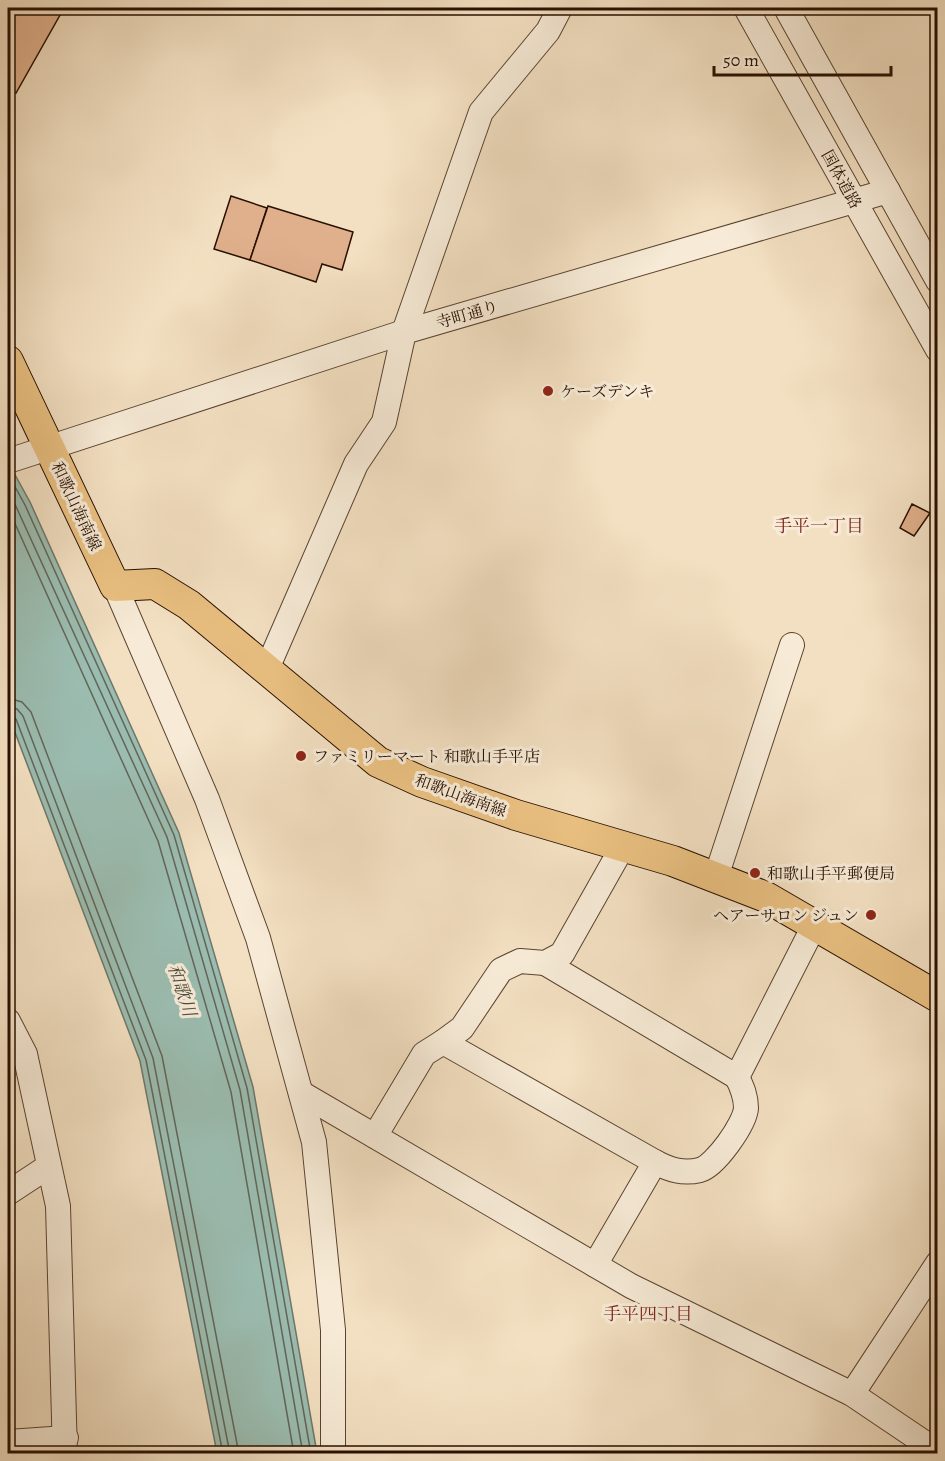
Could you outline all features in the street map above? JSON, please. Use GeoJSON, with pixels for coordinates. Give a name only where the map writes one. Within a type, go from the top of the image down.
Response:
{"type":"FeatureCollection","features":[{"type":"Feature","properties":{"kind":"main road","name":"和歌山海南線"},"geometry":{"type":"LineString","coordinates":[[8,361],[115,586],[155,585],[189,605],[378,762],[422,782],[516,814],[623,846],[766,897],[938,998]]}},
{"type":"Feature","properties":{"kind":"street"},"geometry":{"type":"LineString","coordinates":[[266,671],[356,464],[384,422],[404,333],[481,112],[548,31],[560,8]]}},
{"type":"Feature","properties":{"kind":"street","name":"国体道路"},"geometry":{"type":"LineString","coordinates":[[746,8],[938,350]]}},
{"type":"Feature","properties":{"kind":"street","name":"国体道路"},"geometry":{"type":"LineString","coordinates":[[786,8],[938,281]]}},
{"type":"Feature","properties":{"kind":"street","name":"寺町通り"},"geometry":{"type":"LineString","coordinates":[[13,459],[404,333],[888,191]]}},
{"type":"Feature","properties":{"kind":"street"},"geometry":{"type":"LineString","coordinates":[[115,586],[207,799],[258,938],[314,1142],[333,1330],[333,1454]]}},
{"type":"Feature","properties":{"kind":"street"},"geometry":{"type":"LineString","coordinates":[[716,878],[792,645]]}},
{"type":"Feature","properties":{"kind":"street"},"geometry":{"type":"LineString","coordinates":[[545,963],[562,954],[623,846]]}},
{"type":"Feature","properties":{"kind":"street"},"geometry":{"type":"LineString","coordinates":[[737,1077],[815,924]]}},
{"type":"Feature","properties":{"kind":"street"},"geometry":{"type":"LineString","coordinates":[[375,1136],[424,1054],[462,1028],[501,970],[520,961],[545,963],[737,1077],[744,1091],[746,1110],[728,1146],[702,1170],[674,1172],[443,1042]]}},
{"type":"Feature","properties":{"kind":"street"},"geometry":{"type":"LineString","coordinates":[[8,1021],[25,1054],[58,1206],[66,1446],[8,1442]]}},
{"type":"Feature","properties":{"kind":"street"},"geometry":{"type":"LineString","coordinates":[[301,1093],[631,1286],[852,1394],[938,1452]]}},
{"type":"Feature","properties":{"kind":"street"},"geometry":{"type":"LineString","coordinates":[[595,1265],[655,1162]]}},
{"type":"Feature","properties":{"kind":"street"},"geometry":{"type":"LineString","coordinates":[[8,1193],[49,1166]]}},
{"type":"Feature","properties":{"kind":"street"},"geometry":{"type":"LineString","coordinates":[[852,1394],[938,1263]]}},
{"type":"Feature","properties":{"kind":"water","name":"和歌川"},"geometry":{"type":"Polygon","coordinates":[[[8,462],[30,502],[179,833],[253,1087],[317,1453],[217,1453],[140,1061],[8,714],[8,462]]]}},
{"type":"Feature","properties":{"kind":"building"},"geometry":{"type":"Polygon","coordinates":[[[8,8],[64,8],[16,93],[8,89],[8,8]]]}},
{"type":"Feature","properties":{"kind":"building"},"geometry":{"type":"Polygon","coordinates":[[[231,196],[267,208],[250,260],[214,249],[231,196]]]}},
{"type":"Feature","properties":{"kind":"building"},"geometry":{"type":"Polygon","coordinates":[[[268,206],[353,232],[342,270],[322,264],[316,282],[250,260],[268,206]]]}},
{"type":"Feature","properties":{"kind":"building"},"geometry":{"type":"Polygon","coordinates":[[[912,504],[930,513],[914,536],[900,528],[912,504]]]}},
{"type":"Feature","properties":{"kind":"place","name":"ケーズデンキ"},"geometry":{"type":"Point","coordinates":[548,391]}},
{"type":"Feature","properties":{"kind":"place","name":"ファミリーマート 和歌山手平店"},"geometry":{"type":"Point","coordinates":[301,756]}},
{"type":"Feature","properties":{"kind":"place","name":"和歌山手平郵便局"},"geometry":{"type":"Point","coordinates":[755,873]}},
{"type":"Feature","properties":{"kind":"place","name":"ヘアーサロン ジュン"},"geometry":{"type":"Point","coordinates":[871,915]}},
{"type":"Feature","properties":{"kind":"district","name":"手平一丁目"},"geometry":{"type":"Point","coordinates":[819,526]}},
{"type":"Feature","properties":{"kind":"district","name":"手平四丁目"},"geometry":{"type":"Point","coordinates":[648,1314]}}]}
